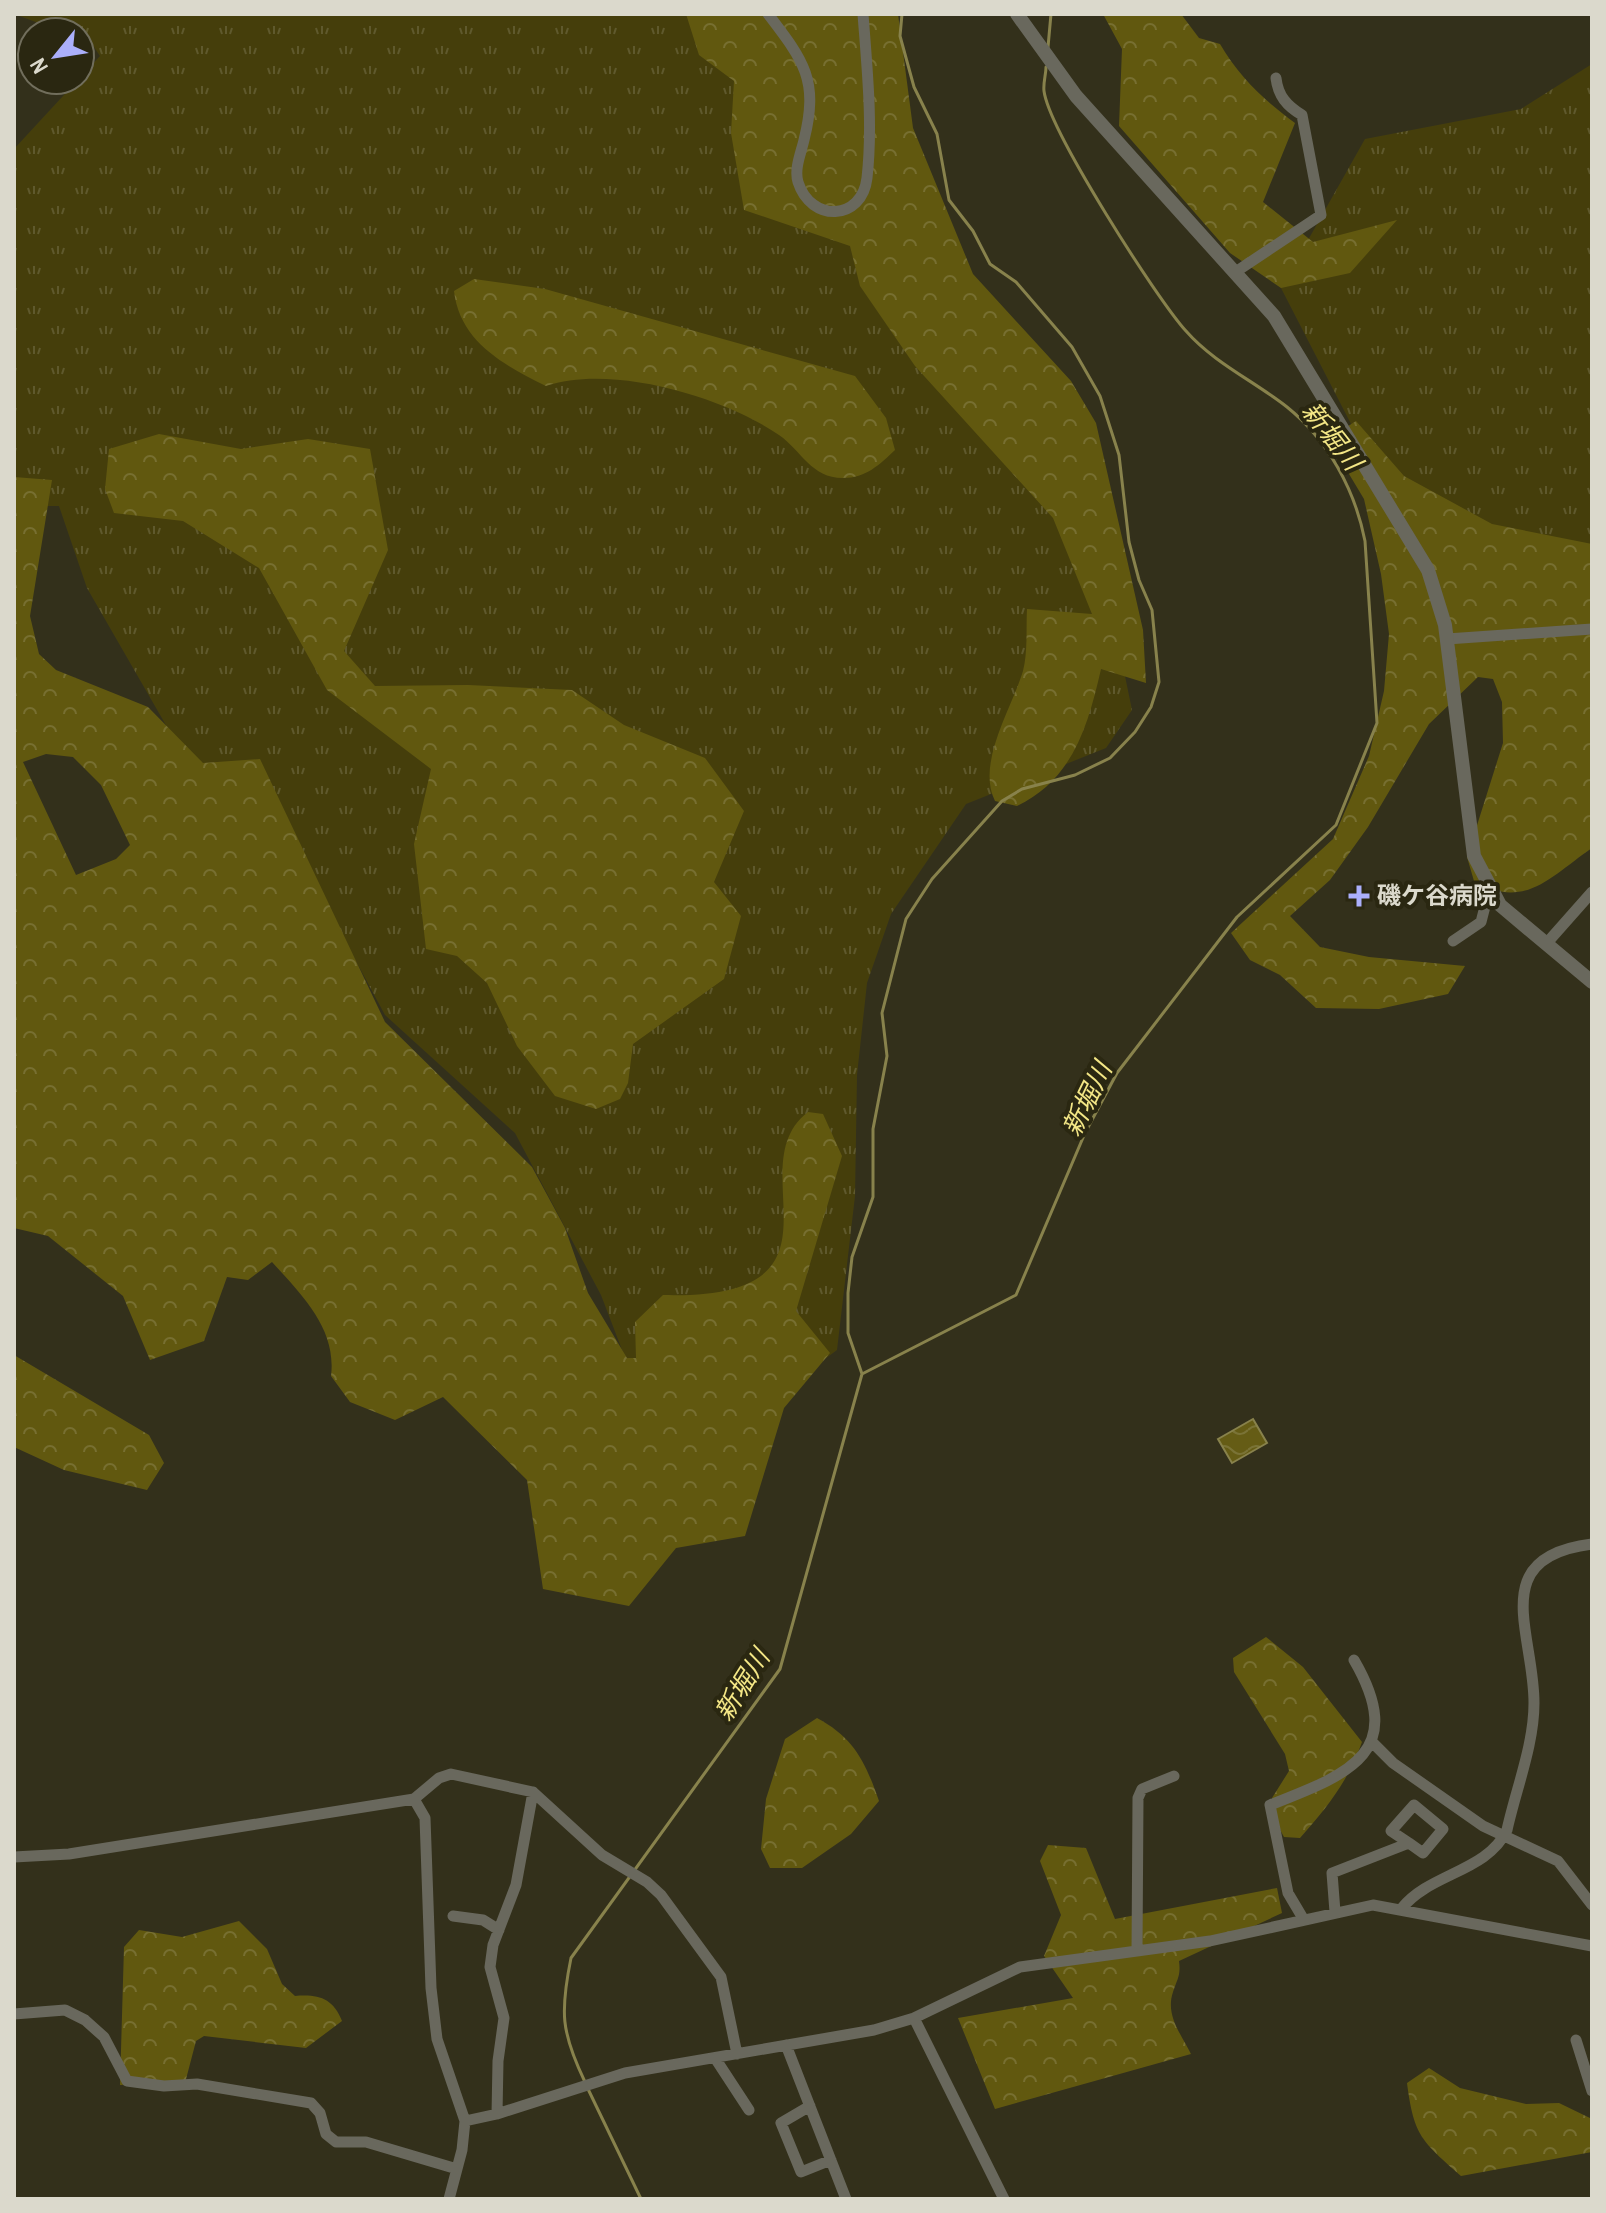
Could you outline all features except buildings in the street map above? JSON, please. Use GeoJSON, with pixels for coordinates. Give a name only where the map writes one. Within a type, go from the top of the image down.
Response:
{"type":"FeatureCollection","features":[{"type":"Feature","properties":{"kind":"street"},"geometry":{"type":"LineString","coordinates":[[768,14],[801,57],[807,71],[811,111],[796,174],[804,196],[827,213],[855,202],[865,190],[868,83],[863,14]]}},
{"type":"Feature","properties":{"kind":"street"},"geometry":{"type":"LineString","coordinates":[[1017,14],[1076,96],[1237,271],[1274,316],[1428,570],[1447,639],[1474,856],[1500,905],[1592,982]]}},
{"type":"Feature","properties":{"kind":"street"},"geometry":{"type":"LineString","coordinates":[[1237,271],[1321,215],[1302,115],[1287,106],[1277,89],[1276,78]]}},
{"type":"Feature","properties":{"kind":"street"},"geometry":{"type":"LineString","coordinates":[[1447,639],[1592,629]]}},
{"type":"Feature","properties":{"kind":"street"},"geometry":{"type":"LineString","coordinates":[[1453,941],[1481,922],[1490,887]]}},
{"type":"Feature","properties":{"kind":"street"},"geometry":{"type":"LineString","coordinates":[[1546,944],[1592,892]]}},
{"type":"Feature","properties":{"kind":"street"},"geometry":{"type":"LineString","coordinates":[[1402,1908],[1411,1896],[1480,1860],[1500,1844],[1532,1724],[1534,1702],[1525,1628],[1528,1577],[1535,1563],[1554,1551],[1592,1544]]}},
{"type":"Feature","properties":{"kind":"street"},"geometry":{"type":"LineString","coordinates":[[1304,1920],[1288,1893],[1270,1805],[1337,1779],[1372,1742],[1377,1723],[1375,1702],[1354,1660]]}},
{"type":"Feature","properties":{"kind":"street"},"geometry":{"type":"LineString","coordinates":[[1372,1742],[1393,1763],[1483,1826],[1558,1861],[1592,1905]]}},
{"type":"Feature","properties":{"kind":"street"},"geometry":{"type":"LineString","coordinates":[[15,1861],[414,1799],[439,1778],[451,1774],[533,1792],[602,1855],[647,1882],[661,1895],[721,1977],[737,2054]]}},
{"type":"Feature","properties":{"kind":"street"},"geometry":{"type":"LineString","coordinates":[[1137,1951],[1138,1798],[1142,1789],[1174,1776]]}},
{"type":"Feature","properties":{"kind":"street"},"geometry":{"type":"LineString","coordinates":[[497,2114],[498,2061],[504,2018],[490,1967],[499,1930],[516,1885],[533,1792]]}},
{"type":"Feature","properties":{"kind":"street"},"geometry":{"type":"LineString","coordinates":[[414,1799],[425,1818],[431,1988],[437,2039],[465,2121],[465,2139],[449,2199]]}},
{"type":"Feature","properties":{"kind":"street"},"geometry":{"type":"LineString","coordinates":[[1414,1805],[1443,1829],[1423,1853],[1409,1843],[1391,1831],[1414,1805]]}},
{"type":"Feature","properties":{"kind":"street"},"geometry":{"type":"LineString","coordinates":[[1335,1912],[1332,1873],[1409,1843]]}},
{"type":"Feature","properties":{"kind":"street"},"geometry":{"type":"LineString","coordinates":[[465,2121],[497,2114],[625,2073],[874,2030],[914,2018],[1020,1967],[1210,1941],[1373,1905],[1592,1946]]}},
{"type":"Feature","properties":{"kind":"street"},"geometry":{"type":"LineString","coordinates":[[453,1916],[483,1920],[499,1930]]}},
{"type":"Feature","properties":{"kind":"street"},"geometry":{"type":"LineString","coordinates":[[14,2014],[65,2010],[85,2020],[104,2037],[127,2081],[164,2086],[197,2084],[311,2103],[320,2113],[326,2134],[336,2142],[366,2142],[457,2169]]}},
{"type":"Feature","properties":{"kind":"street"},"geometry":{"type":"LineString","coordinates":[[914,2018],[1004,2199]]}},
{"type":"Feature","properties":{"kind":"street"},"geometry":{"type":"LineString","coordinates":[[1576,2040],[1592,2091]]}},
{"type":"Feature","properties":{"kind":"street"},"geometry":{"type":"LineString","coordinates":[[786,2045],[846,2199]]}},
{"type":"Feature","properties":{"kind":"street"},"geometry":{"type":"LineString","coordinates":[[715,2058],[749,2110]]}},
{"type":"Feature","properties":{"kind":"street"},"geometry":{"type":"LineString","coordinates":[[810,2106],[781,2123],[801,2172],[831,2160]]}},
{"type":"Feature","properties":{"kind":"green space"},"geometry":{"type":"Polygon","coordinates":[[[14,14],[741,14],[887,202],[1108,594],[1132,710],[1106,748],[966,804],[891,914],[867,983],[857,1075],[855,1196],[837,1350],[779,1393],[629,1368],[601,1295],[515,1133],[385,1015],[279,818],[201,786],[87,588],[59,506],[14,506],[14,149],[63,96],[96,96],[96,60],[100,56],[96,50],[96,16],[14,14]]]}},
{"type":"Feature","properties":{"kind":"green space"},"geometry":{"type":"Polygon","coordinates":[[[686,14],[898,14],[913,128],[973,274],[1071,381],[1096,423],[1143,630],[1146,683],[1101,669],[1083,730],[1065,766],[1036,795],[1017,806],[995,801],[990,786],[990,770],[998,736],[1023,671],[1027,609],[1092,614],[1053,518],[915,366],[860,286],[850,246],[744,210],[731,133],[734,81],[699,55],[686,14]]]}},
{"type":"Feature","properties":{"kind":"green space"},"geometry":{"type":"Polygon","coordinates":[[[1103,14],[1181,14],[1199,38],[1220,44],[1253,88],[1295,123],[1263,202],[1313,242],[1397,220],[1350,273],[1281,288],[1230,253],[1119,126],[1122,49],[1103,14]]]}},
{"type":"Feature","properties":{"kind":"green space"},"geometry":{"type":"Polygon","coordinates":[[[1592,64],[1592,589],[1418,554],[1281,288],[1365,139],[1521,109],[1592,64]]]}},
{"type":"Feature","properties":{"kind":"green space"},"geometry":{"type":"Polygon","coordinates":[[[474,279],[545,289],[855,376],[886,418],[895,450],[865,473],[832,477],[815,469],[779,435],[728,408],[697,397],[666,388],[602,379],[572,380],[546,386],[486,350],[465,324],[454,291],[474,279]]]}},
{"type":"Feature","properties":{"kind":"green space"},"geometry":{"type":"Polygon","coordinates":[[[1356,421],[1404,476],[1492,524],[1592,544],[1592,848],[1550,879],[1523,891],[1492,889],[1474,881],[1467,857],[1503,743],[1502,702],[1493,679],[1478,677],[1429,724],[1368,827],[1330,880],[1290,916],[1320,947],[1369,957],[1465,966],[1448,994],[1379,1009],[1316,1008],[1280,975],[1250,960],[1231,933],[1333,839],[1369,756],[1384,691],[1389,634],[1381,574],[1364,499],[1328,439],[1356,421]]]}},
{"type":"Feature","properties":{"kind":"green space"},"geometry":{"type":"Polygon","coordinates":[[[159,434],[241,449],[308,439],[370,449],[388,550],[344,651],[375,686],[468,685],[572,690],[624,725],[705,758],[744,811],[714,882],[741,916],[724,979],[633,1044],[628,1083],[620,1099],[596,1109],[555,1096],[517,1046],[487,983],[457,956],[426,949],[414,844],[431,769],[327,690],[259,568],[183,521],[114,513],[105,489],[109,449],[159,434]]]}},
{"type":"Feature","properties":{"kind":"green space"},"geometry":{"type":"Polygon","coordinates":[[[14,477],[52,480],[30,616],[39,654],[56,670],[148,707],[203,763],[260,759],[385,1022],[532,1167],[565,1228],[588,1293],[627,1358],[636,1358],[635,1322],[663,1295],[724,1291],[760,1276],[778,1254],[784,1226],[783,1165],[789,1136],[808,1112],[823,1114],[842,1156],[796,1311],[830,1353],[784,1408],[745,1536],[676,1548],[629,1606],[543,1589],[527,1480],[443,1397],[395,1420],[350,1402],[331,1376],[329,1343],[323,1328],[295,1287],[272,1262],[248,1280],[227,1277],[204,1341],[150,1360],[123,1296],[48,1236],[14,1228],[14,477]],[[46,754],[23,762],[76,875],[116,859],[130,845],[101,785],[73,757],[46,754]]]}},
{"type":"Feature","properties":{"kind":"green space"},"geometry":{"type":"Polygon","coordinates":[[[14,1355],[149,1435],[164,1463],[147,1490],[64,1470],[14,1447],[14,1355]]]}},
{"type":"Feature","properties":{"kind":"green space"},"geometry":{"type":"Polygon","coordinates":[[[1266,1637],[1303,1667],[1362,1742],[1336,1793],[1300,1838],[1284,1837],[1277,1824],[1272,1798],[1289,1771],[1285,1754],[1234,1672],[1233,1658],[1266,1637]]]}},
{"type":"Feature","properties":{"kind":"green space"},"geometry":{"type":"Polygon","coordinates":[[[817,1718],[840,1734],[857,1752],[879,1801],[851,1834],[802,1868],[770,1868],[761,1849],[766,1799],[785,1739],[817,1718]]]}},
{"type":"Feature","properties":{"kind":"green space"},"geometry":{"type":"Polygon","coordinates":[[[1048,1845],[1086,1848],[1115,1919],[1277,1888],[1282,1913],[1179,1961],[1171,2009],[1175,2024],[1191,2054],[995,2109],[958,2018],[1073,1998],[1044,1956],[1061,1915],[1040,1861],[1048,1845]]]}},
{"type":"Feature","properties":{"kind":"green space"},"geometry":{"type":"Polygon","coordinates":[[[239,1921],[267,1949],[282,1984],[295,1996],[318,1997],[329,2002],[342,2021],[306,2048],[204,2036],[196,2041],[185,2083],[120,2085],[124,1947],[139,1930],[182,1937],[239,1921]]]}},
{"type":"Feature","properties":{"kind":"green space"},"geometry":{"type":"Polygon","coordinates":[[[1429,2068],[1460,2088],[1526,2104],[1559,2103],[1592,2119],[1592,2152],[1461,2176],[1422,2137],[1413,2115],[1407,2083],[1429,2068]]]}},
{"type":"Feature","properties":{"kind":"water"},"geometry":{"type":"Polygon","coordinates":[[[1253,1419],[1267,1443],[1232,1463],[1218,1439],[1253,1419]]]}},
{"type":"Feature","properties":{"kind":"waterway"},"geometry":{"type":"LineString","coordinates":[[862,1374],[848,1333],[848,1293],[852,1257],[873,1197],[873,1129],[887,1056],[882,1013],[906,919],[932,879],[1002,801],[1022,789],[1075,775],[1110,758],[1135,732],[1151,707],[1159,682],[1152,610],[1139,580],[1129,542],[1119,455],[1100,396],[1072,347],[1016,282],[990,264],[973,231],[949,200],[937,134],[914,87],[900,36],[902,14]]}},
{"type":"Feature","properties":{"kind":"waterway","name":"新堀川"},"geometry":{"type":"LineString","coordinates":[[1048,47],[1051,14]]}},
{"type":"Feature","properties":{"kind":"waterway","name":"新堀川"},"geometry":{"type":"LineString","coordinates":[[862,1374],[1016,1295],[1085,1133],[1117,1073],[1237,917],[1336,825],[1377,723],[1365,541],[1354,503],[1338,467],[1302,420],[1209,353],[1171,313],[1129,251],[1064,140],[1044,91],[1046,67]]}},
{"type":"Feature","properties":{"kind":"waterway","name":"新堀川"},"geometry":{"type":"LineString","coordinates":[[585,2082],[571,2049],[565,2022],[565,1993],[571,1958],[780,1669],[862,1374]]}},
{"type":"Feature","properties":{"kind":"waterway","name":"新堀川"},"geometry":{"type":"LineString","coordinates":[[588,2089],[641,2199]]}},
{"type":"Feature","properties":{"kind":"place","name":"磯ケ谷病院"},"geometry":{"type":"Point","coordinates":[1359,896]}}]}
